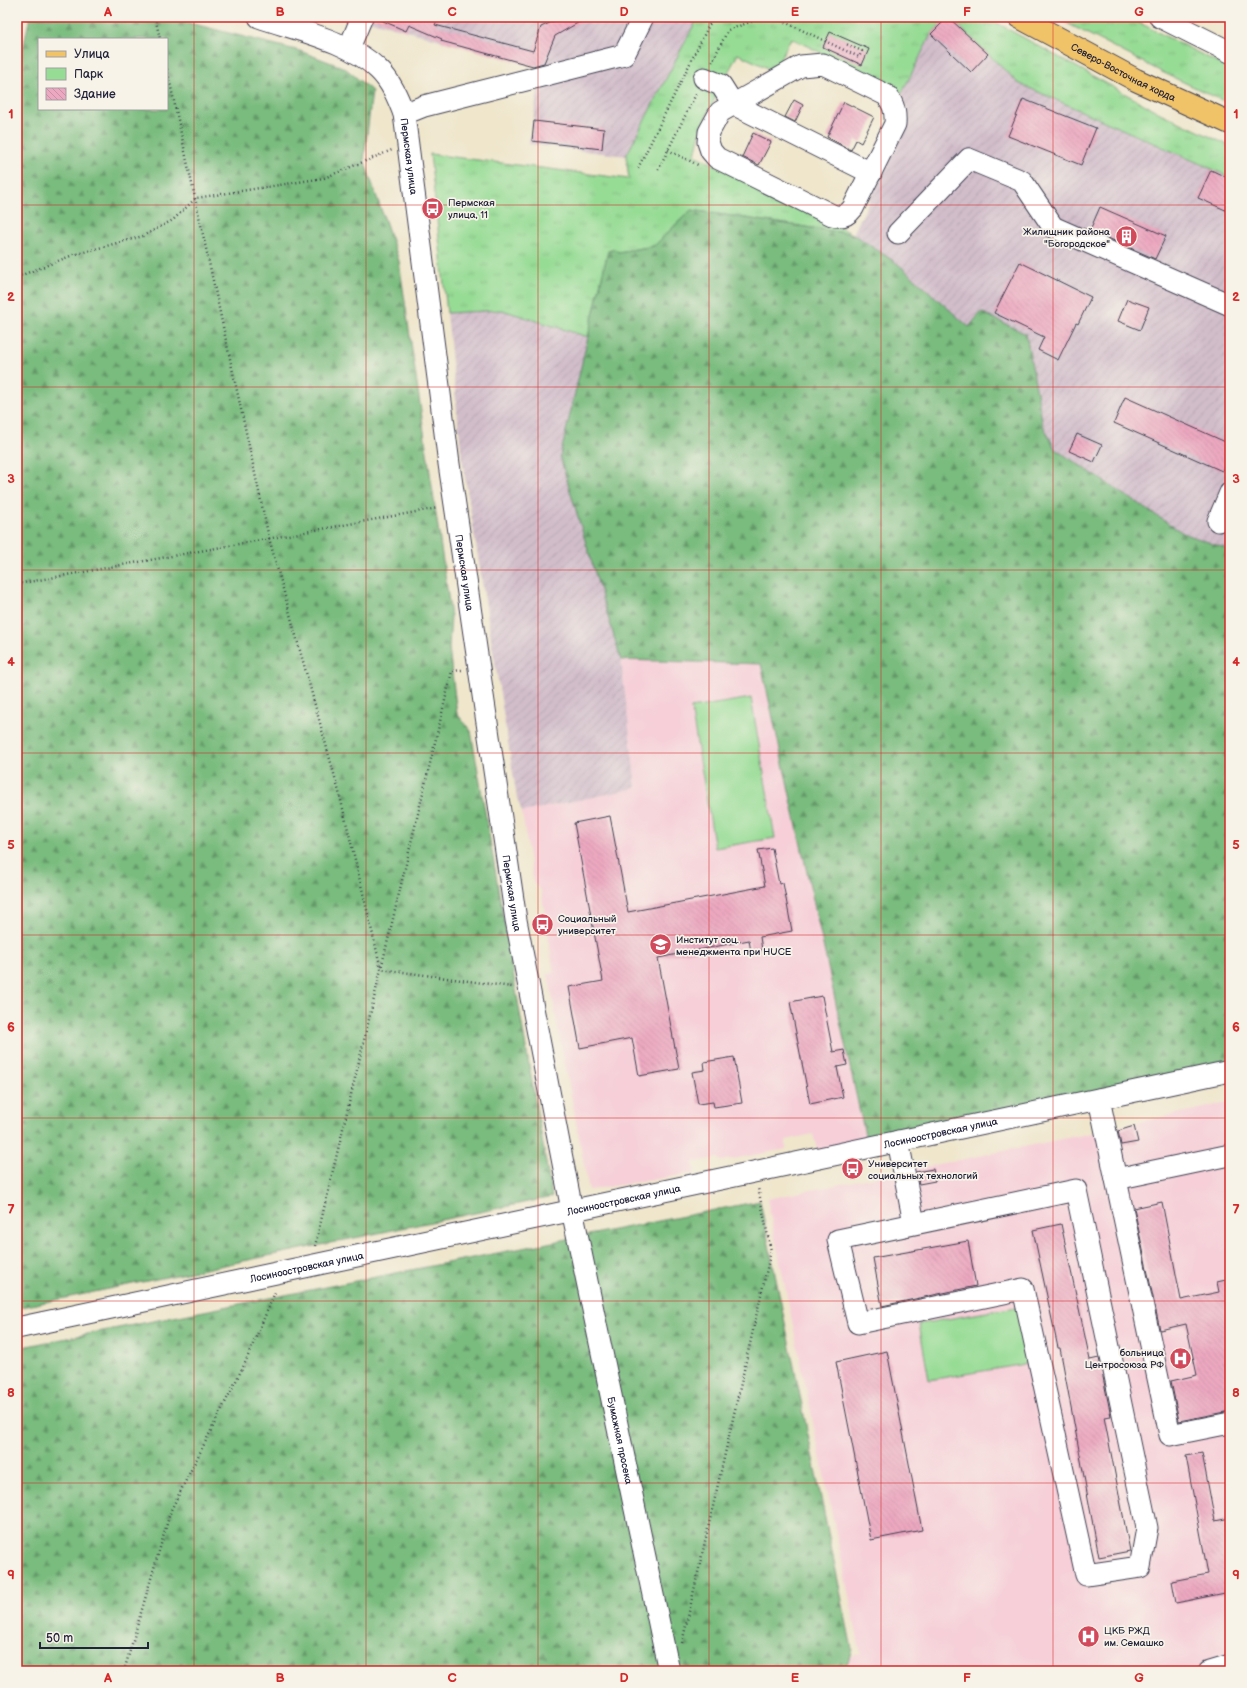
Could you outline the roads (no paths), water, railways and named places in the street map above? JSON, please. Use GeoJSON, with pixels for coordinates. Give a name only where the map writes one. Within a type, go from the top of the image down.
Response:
{"type":"FeatureCollection","features":[{"type":"Feature","properties":{"kind":"main road","name":"Северо-Восточная хорда"},"geometry":{"type":"LineString","coordinates":[[1019,17],[1136,80],[1226,122]]}},
{"type":"Feature","properties":{"kind":"street","name":"Пермская улица"},"geometry":{"type":"LineString","coordinates":[[259,17],[349,48],[379,69],[396,94],[404,114],[455,507],[516,920],[572,1210]]}},
{"type":"Feature","properties":{"kind":"street"},"geometry":{"type":"LineString","coordinates":[[349,48],[362,17]]}},
{"type":"Feature","properties":{"kind":"street"},"geometry":{"type":"LineString","coordinates":[[404,114],[424,106],[624,55],[643,17]]}},
{"type":"Feature","properties":{"kind":"street"},"geometry":{"type":"LineString","coordinates":[[1160,17],[1230,52]]}},
{"type":"Feature","properties":{"kind":"street"},"geometry":{"type":"LineString","coordinates":[[823,64],[886,95],[893,104],[896,116],[895,124],[871,172],[853,208],[848,214],[836,216],[717,158],[709,147],[709,132],[720,112],[733,104],[801,66],[823,64]]}},
{"type":"Feature","properties":{"kind":"street"},"geometry":{"type":"LineString","coordinates":[[704,78],[721,84],[733,104],[871,172]]}},
{"type":"Feature","properties":{"kind":"street"},"geometry":{"type":"LineString","coordinates":[[898,233],[969,159],[1022,181],[1053,227],[1230,305]]}},
{"type":"Feature","properties":{"kind":"street"},"geometry":{"type":"LineString","coordinates":[[1218,521],[1230,493]]}},
{"type":"Feature","properties":{"kind":"street","name":"Лосиноостровская улица"},"geometry":{"type":"LineString","coordinates":[[17,1328],[1230,1071]]}},
{"type":"Feature","properties":{"kind":"street"},"geometry":{"type":"LineString","coordinates":[[1099,1099],[1170,1435],[1230,1423]]}},
{"type":"Feature","properties":{"kind":"street"},"geometry":{"type":"LineString","coordinates":[[898,1141],[914,1223]]}},
{"type":"Feature","properties":{"kind":"street"},"geometry":{"type":"LineString","coordinates":[[1116,1179],[1230,1155]]}},
{"type":"Feature","properties":{"kind":"street"},"geometry":{"type":"LineString","coordinates":[[1076,1190],[1148,1528],[1140,1567],[1086,1575],[1023,1290],[858,1323],[838,1240],[914,1223],[1076,1190]]}},
{"type":"Feature","properties":{"kind":"street","name":"Бумажная просека"},"geometry":{"type":"LineString","coordinates":[[572,1210],[669,1671]]}},
{"type":"Feature","properties":{"kind":"street"},"geometry":{"type":"LineString","coordinates":[[1210,1671],[1230,1665]]}},
{"type":"Feature","properties":{"kind":"place","name":"Пермская улица, 11"},"geometry":{"type":"Point","coordinates":[433,208]}},
{"type":"Feature","properties":{"kind":"place","name":"Жилищник района \"Богородское\""},"geometry":{"type":"Point","coordinates":[1126,237]}},
{"type":"Feature","properties":{"kind":"place","name":"Социальный университет"},"geometry":{"type":"Point","coordinates":[542,924]}},
{"type":"Feature","properties":{"kind":"place","name":"Институт соц. менеджмента при HUCE"},"geometry":{"type":"Point","coordinates":[660,945]}},
{"type":"Feature","properties":{"kind":"place","name":"Университет социальных технологий"},"geometry":{"type":"Point","coordinates":[853,1169]}},
{"type":"Feature","properties":{"kind":"place","name":"больница Центросоюза РФ"},"geometry":{"type":"Point","coordinates":[1180,1358]}},
{"type":"Feature","properties":{"kind":"place","name":"ЦКБ РЖД им. Семашко"},"geometry":{"type":"Point","coordinates":[1089,1636]}}]}
